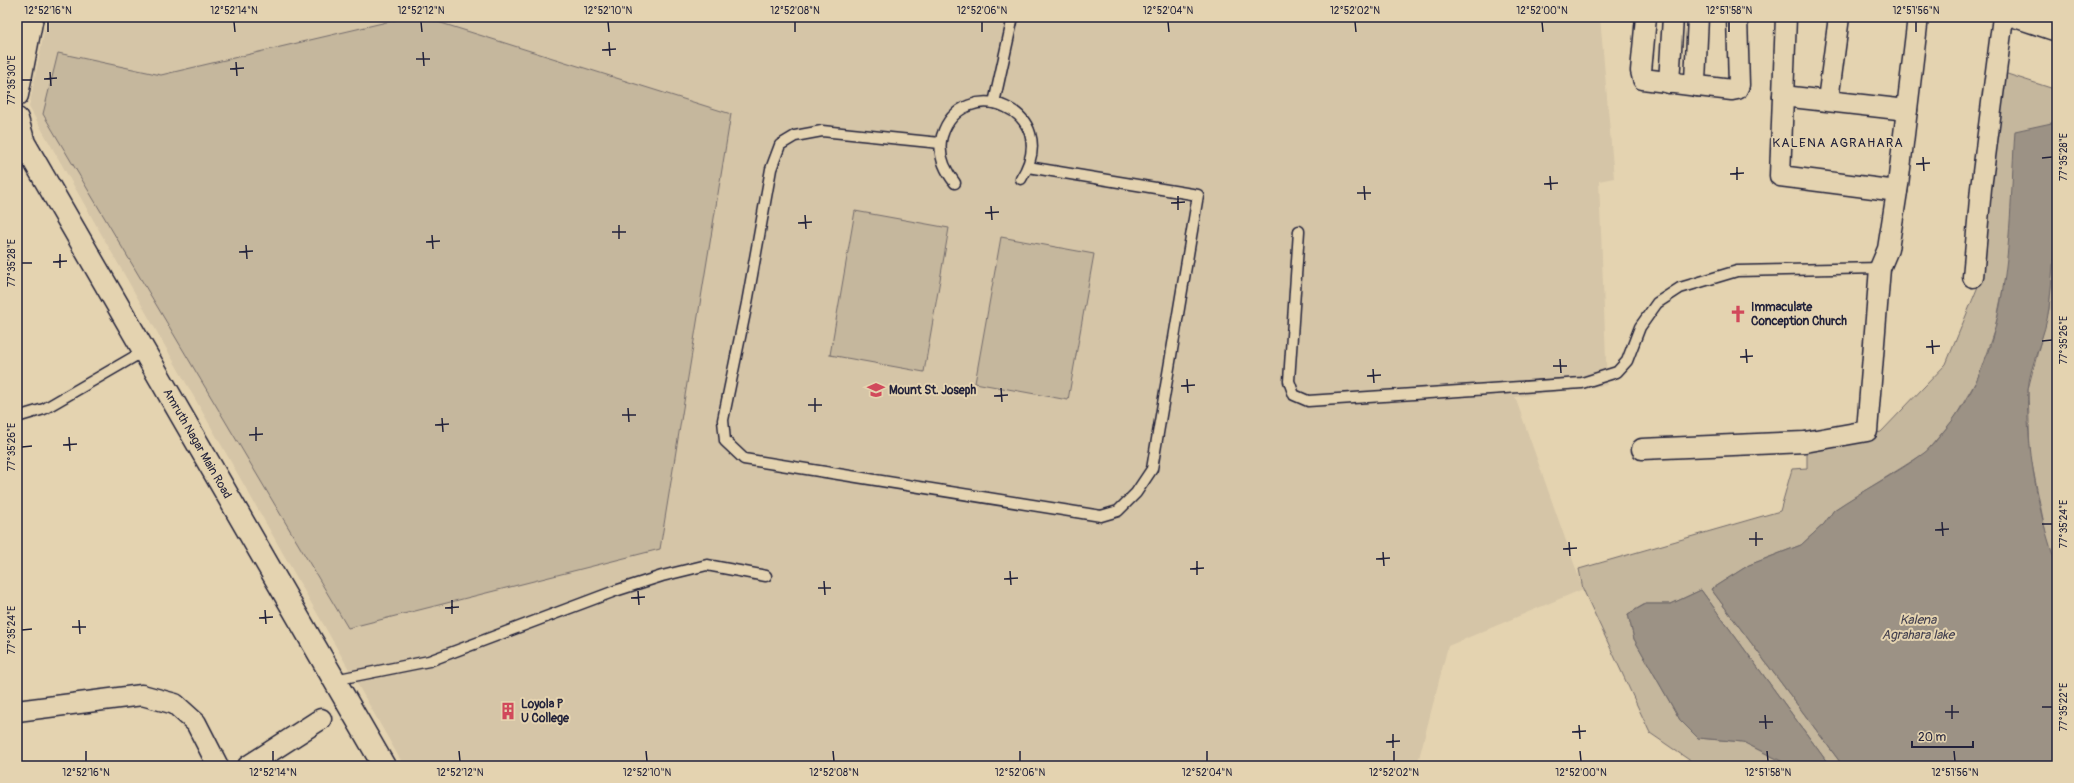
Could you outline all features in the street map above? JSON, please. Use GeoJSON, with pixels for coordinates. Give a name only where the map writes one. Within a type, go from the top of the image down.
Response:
{"type":"FeatureCollection","features":[{"type":"Feature","properties":{"kind":"main road"},"geometry":{"type":"LineString","coordinates":[[17,95],[32,17]]}},
{"type":"Feature","properties":{"kind":"main road"},"geometry":{"type":"LineString","coordinates":[[2018,17],[2057,30]]}},
{"type":"Feature","properties":{"kind":"main road","name":"Amruth Nagar Main Road"},"geometry":{"type":"LineString","coordinates":[[17,119],[24,143],[384,766]]}},
{"type":"Feature","properties":{"kind":"street"},"geometry":{"type":"LineString","coordinates":[[1646,17],[1642,76],[1645,80],[1732,90],[1737,89],[1739,85],[1737,17]]}},
{"type":"Feature","properties":{"kind":"street"},"geometry":{"type":"LineString","coordinates":[[1669,83],[1673,17]]}},
{"type":"Feature","properties":{"kind":"street"},"geometry":{"type":"LineString","coordinates":[[1698,17],[1695,81],[1698,86]]}},
{"type":"Feature","properties":{"kind":"street"},"geometry":{"type":"LineString","coordinates":[[1786,17],[1780,176],[1897,191]]}},
{"type":"Feature","properties":{"kind":"street"},"geometry":{"type":"LineString","coordinates":[[1828,100],[1839,17]]}},
{"type":"Feature","properties":{"kind":"street"},"geometry":{"type":"LineString","coordinates":[[1642,449],[1805,442],[1868,431],[1880,268],[1888,249],[1897,191],[1918,17]]}},
{"type":"Feature","properties":{"kind":"street"},"geometry":{"type":"LineString","coordinates":[[1973,277],[1981,188],[2003,17]]}},
{"type":"Feature","properties":{"kind":"street"},"geometry":{"type":"LineString","coordinates":[[1783,96],[1907,110]]}},
{"type":"Feature","properties":{"kind":"street"},"geometry":{"type":"LineString","coordinates":[[17,711],[142,695],[176,704],[196,723],[218,766]]}},
{"type":"Feature","properties":{"kind":"street"},"geometry":{"type":"LineString","coordinates":[[248,766],[320,719]]}},
{"type":"Feature","properties":{"kind":"lane"},"geometry":{"type":"LineString","coordinates":[[994,103],[1013,17]]}},
{"type":"Feature","properties":{"kind":"lane"},"geometry":{"type":"LineString","coordinates":[[955,183],[946,172],[941,158],[940,143],[944,129],[953,116],[965,107],[979,102],[994,103],[1007,107],[1019,115],[1027,127],[1031,140],[1032,153],[1028,167],[1021,179]]}},
{"type":"Feature","properties":{"kind":"lane"},"geometry":{"type":"LineString","coordinates":[[940,143],[822,131],[795,136],[780,145],[771,169],[747,303],[723,420],[725,441],[744,459],[1101,516],[1118,511],[1136,493],[1152,470],[1198,195],[1028,167]]}},
{"type":"Feature","properties":{"kind":"lane"},"geometry":{"type":"LineString","coordinates":[[1299,231],[1289,382],[1294,395],[1308,401],[1582,383],[1616,372],[1627,361],[1640,327],[1657,303],[1680,288],[1737,271],[1880,268]]}},
{"type":"Feature","properties":{"kind":"lane"},"geometry":{"type":"LineString","coordinates":[[17,417],[44,409],[144,351]]}},
{"type":"Feature","properties":{"kind":"lane"},"geometry":{"type":"LineString","coordinates":[[334,680],[429,661],[615,591],[669,574],[707,565],[766,576]]}},
{"type":"Feature","properties":{"kind":"shaded area","name":"Mount St. Joseph"},"geometry":{"type":"Polygon","coordinates":[[[47,17],[1600,17],[1614,178],[1599,181],[1607,385],[1515,397],[1583,589],[1448,646],[1417,766],[404,766],[29,107],[47,17]]]}},
{"type":"Feature","properties":{"kind":"shaded area"},"geometry":{"type":"Polygon","coordinates":[[[408,17],[422,17],[731,114],[660,549],[348,628],[43,114],[58,53],[161,75],[408,17]]]}},
{"type":"Feature","properties":{"kind":"shaded area"},"geometry":{"type":"Polygon","coordinates":[[[2001,72],[2057,90],[2057,155],[2056,123],[2006,274],[1995,328],[1978,378],[1954,419],[1925,453],[1834,510],[1824,524],[1801,545],[1749,565],[1711,589],[1843,766],[1830,766],[1701,590],[1671,604],[1645,604],[1628,614],[1634,639],[1680,720],[1698,738],[1743,742],[1791,766],[1698,766],[1650,733],[1583,589],[1579,569],[1780,511],[1792,469],[1807,468],[1807,450],[1881,432],[1946,364],[1979,284],[2001,72]]]}},
{"type":"Feature","properties":{"kind":"shaded area"},"geometry":{"type":"Polygon","coordinates":[[[2057,209],[2057,566],[2048,544],[2030,454],[2028,389],[2049,309],[2057,209]]]}},
{"type":"Feature","properties":{"kind":"shaded area"},"geometry":{"type":"Polygon","coordinates":[[[855,211],[949,228],[924,372],[830,355],[855,211]]]}},
{"type":"Feature","properties":{"kind":"shaded area"},"geometry":{"type":"Polygon","coordinates":[[[1001,237],[1094,254],[1068,400],[975,383],[1001,237]]]}},
{"type":"Feature","properties":{"kind":"water","name":"Kalena Agrahara lake"},"geometry":{"type":"Polygon","coordinates":[[[2056,122],[2056,215],[2049,308],[2045,328],[2029,380],[2028,410],[2031,456],[2039,503],[2050,547],[2057,566],[2057,766],[1843,766],[1711,589],[1749,565],[1801,545],[1824,524],[1834,510],[1924,453],[1932,446],[1944,431],[1967,399],[1984,364],[1995,326],[2003,288],[2008,248],[2015,131],[2056,122]]]}},
{"type":"Feature","properties":{"kind":"water"},"geometry":{"type":"Polygon","coordinates":[[[1701,590],[1830,766],[1791,766],[1743,742],[1698,738],[1680,720],[1634,639],[1628,614],[1646,604],[1671,604],[1701,590]]]}},
{"type":"Feature","properties":{"kind":"place","name":"Immaculate Conception Church"},"geometry":{"type":"Point","coordinates":[1738,314]}},
{"type":"Feature","properties":{"kind":"place","name":"Mount St. Joseph"},"geometry":{"type":"Point","coordinates":[876,390]}},
{"type":"Feature","properties":{"kind":"place","name":"Loyola P U College"},"geometry":{"type":"Point","coordinates":[508,711]}},
{"type":"Feature","properties":{"kind":"district","name":"KALENA AGRAHARA"},"geometry":{"type":"Point","coordinates":[1838,142]}}]}
